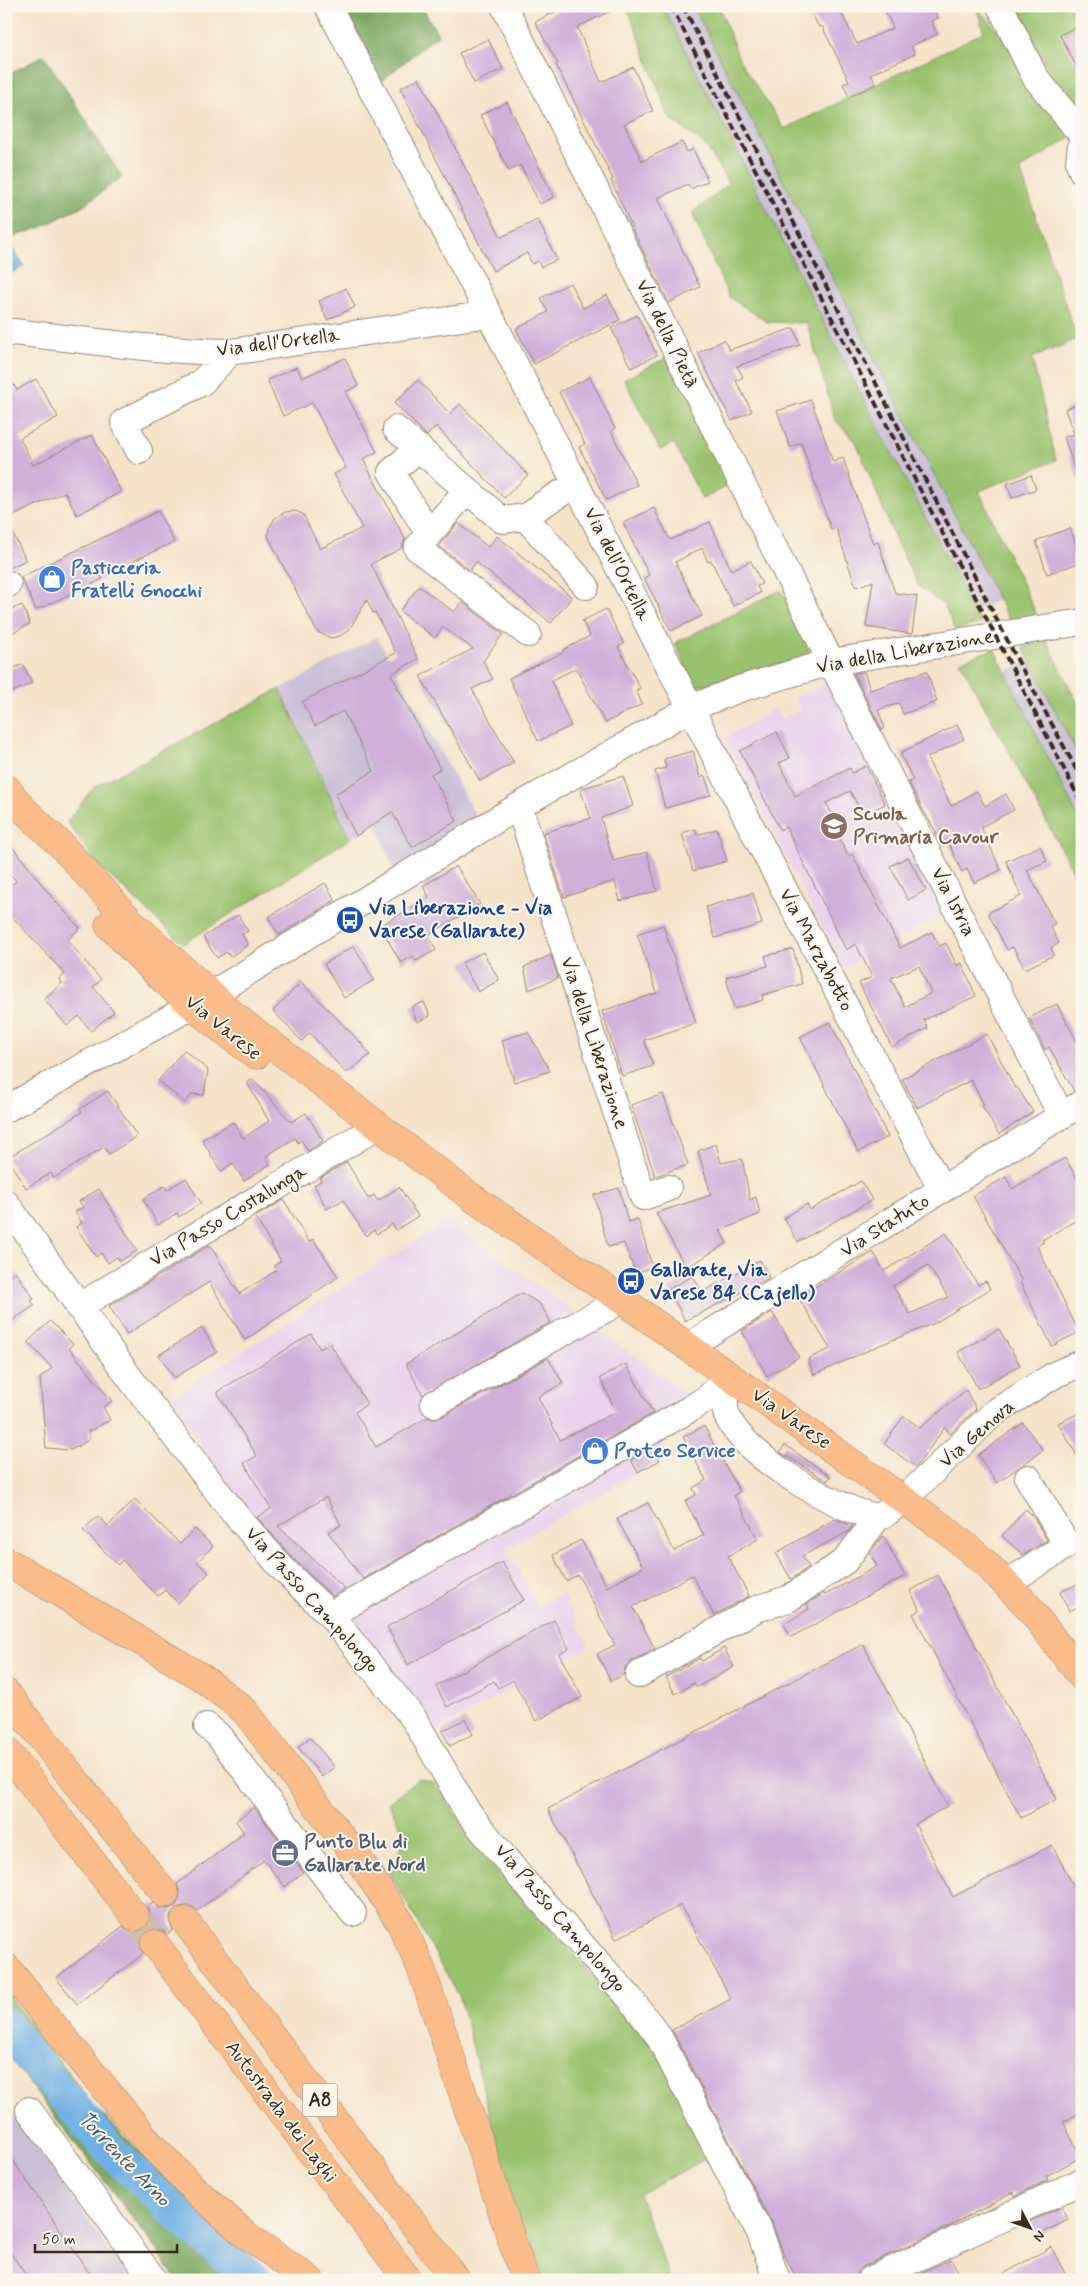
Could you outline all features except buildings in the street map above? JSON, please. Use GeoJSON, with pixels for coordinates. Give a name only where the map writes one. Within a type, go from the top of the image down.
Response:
{"type":"FeatureCollection","features":[{"type":"Feature","properties":{"kind":"main road","name":"Via Varese"},"geometry":{"type":"LineString","coordinates":[[14,798],[59,843],[201,1000],[265,1040],[371,1129],[622,1300],[958,1539],[1007,1583],[1037,1616],[1082,1677]]}},
{"type":"Feature","properties":{"kind":"main road"},"geometry":{"type":"LineString","coordinates":[[6,1561],[201,1677],[245,1711],[368,1871],[400,1922],[421,1968],[525,2280]]}},
{"type":"Feature","properties":{"kind":"main road"},"geometry":{"type":"LineString","coordinates":[[6,1693],[165,1894]]}},
{"type":"Feature","properties":{"kind":"main road"},"geometry":{"type":"LineString","coordinates":[[6,1750],[135,1917]]}},
{"type":"Feature","properties":{"kind":"main road","name":"Autostrada dei Laghi"},"geometry":{"type":"LineString","coordinates":[[185,1921],[456,2280]]}},
{"type":"Feature","properties":{"kind":"main road","name":"Autostrada dei Laghi"},"geometry":{"type":"LineString","coordinates":[[155,1944],[408,2280]]}},
{"type":"Feature","properties":{"kind":"main road"},"geometry":{"type":"LineString","coordinates":[[6,1967],[149,2143],[196,2191],[246,2235],[310,2280]]}},
{"type":"Feature","properties":{"kind":"street","name":"Via dell'Ortella"},"geometry":{"type":"LineString","coordinates":[[328,6],[692,708]]}},
{"type":"Feature","properties":{"kind":"street","name":"Via della Pietà"},"geometry":{"type":"LineString","coordinates":[[504,6],[831,662]]}},
{"type":"Feature","properties":{"kind":"street"},"geometry":{"type":"LineString","coordinates":[[1000,6],[1035,77],[1082,136],[1079,163],[1082,171]]}},
{"type":"Feature","properties":{"kind":"street","name":"Via dell'Ortella"},"geometry":{"type":"LineString","coordinates":[[6,334],[13,332],[121,346],[230,352],[489,314]]}},
{"type":"Feature","properties":{"kind":"street"},"geometry":{"type":"LineString","coordinates":[[139,451],[124,422],[201,383],[230,352]]}},
{"type":"Feature","properties":{"kind":"street"},"geometry":{"type":"LineString","coordinates":[[396,429],[502,520],[526,518],[540,506],[576,484]]}},
{"type":"Feature","properties":{"kind":"street"},"geometry":{"type":"LineString","coordinates":[[419,448],[391,472],[429,534]]}},
{"type":"Feature","properties":{"kind":"street"},"geometry":{"type":"LineString","coordinates":[[467,490],[417,548],[528,634]]}},
{"type":"Feature","properties":{"kind":"street"},"geometry":{"type":"LineString","coordinates":[[526,518],[586,586]]}},
{"type":"Feature","properties":{"kind":"street","name":"Via della Liberazione"},"geometry":{"type":"LineString","coordinates":[[6,1108],[201,1000],[519,806],[692,708],[739,689],[831,662],[1082,622]]}},
{"type":"Feature","properties":{"kind":"street","name":"Via Istria"},"geometry":{"type":"LineString","coordinates":[[831,662],[1071,1109]]}},
{"type":"Feature","properties":{"kind":"street","name":"Via Marzabotto"},"geometry":{"type":"LineString","coordinates":[[692,708],[942,1190]]}},
{"type":"Feature","properties":{"kind":"street","name":"Via della Liberazione"},"geometry":{"type":"LineString","coordinates":[[519,806],[643,1198],[668,1188]]}},
{"type":"Feature","properties":{"kind":"street","name":"Via Statuto"},"geometry":{"type":"LineString","coordinates":[[687,1347],[1071,1109]]}},
{"type":"Feature","properties":{"kind":"street","name":"Via Passo Costalunga"},"geometry":{"type":"LineString","coordinates":[[78,1307],[371,1129]]}},
{"type":"Feature","properties":{"kind":"street","name":"Via Passo Campolongo"},"geometry":{"type":"LineString","coordinates":[[6,1203],[132,1381],[240,1520],[282,1568],[330,1615],[414,1720],[467,1811],[521,1878],[629,1997],[658,2035],[760,2233],[777,2280]]}},
{"type":"Feature","properties":{"kind":"street"},"geometry":{"type":"LineString","coordinates":[[434,1404],[622,1300]]}},
{"type":"Feature","properties":{"kind":"street","name":"Via Genova"},"geometry":{"type":"LineString","coordinates":[[638,1675],[756,1609],[788,1599],[845,1561],[878,1517],[888,1512],[904,1499],[995,1412],[1056,1374],[1082,1364]]}},
{"type":"Feature","properties":{"kind":"street"},"geometry":{"type":"LineString","coordinates":[[330,1615],[688,1410],[707,1398],[730,1377]]}},
{"type":"Feature","properties":{"kind":"street"},"geometry":{"type":"LineString","coordinates":[[730,1377],[725,1408],[728,1418],[746,1440],[785,1474],[806,1488],[860,1514],[878,1517]]}},
{"type":"Feature","properties":{"kind":"street"},"geometry":{"type":"LineString","coordinates":[[1007,1583],[1067,1544],[1028,1478]]}},
{"type":"Feature","properties":{"kind":"street"},"geometry":{"type":"LineString","coordinates":[[207,1726],[223,1742],[353,1913]]}},
{"type":"Feature","properties":{"kind":"street"},"geometry":{"type":"LineString","coordinates":[[29,2110],[154,2280]]}},
{"type":"Feature","properties":{"kind":"street"},"geometry":{"type":"LineString","coordinates":[[870,2280],[1082,2181]]}},
{"type":"Feature","properties":{"kind":"shaded area"},"geometry":{"type":"Polygon","coordinates":[[[663,6],[693,6],[999,599],[976,611],[853,379],[663,6]]]}},
{"type":"Feature","properties":{"kind":"shaded area"},"geometry":{"type":"Polygon","coordinates":[[[377,637],[477,818],[394,871],[376,823],[350,839],[280,689],[377,637]]]}},
{"type":"Feature","properties":{"kind":"shaded area"},"geometry":{"type":"Polygon","coordinates":[[[1029,661],[1082,763],[1082,825],[1005,672],[1029,661]]]}},
{"type":"Feature","properties":{"kind":"shaded area","name":"Scuola Primaria Cavour"},"geometry":{"type":"Polygon","coordinates":[[[829,683],[942,915],[843,968],[725,738],[776,708],[781,719],[801,709],[795,698],[829,683]]]}},
{"type":"Feature","properties":{"kind":"shaded area"},"geometry":{"type":"Polygon","coordinates":[[[448,1220],[710,1411],[660,1439],[669,1455],[506,1548],[538,1607],[563,1593],[589,1647],[435,1731],[247,1523],[173,1396],[448,1220]]]}},
{"type":"Feature","properties":{"kind":"shaded area"},"geometry":{"type":"Polygon","coordinates":[[[6,2103],[16,2118],[130,2280],[6,2280],[6,2103]]]}},
{"type":"Feature","properties":{"kind":"green space"},"geometry":{"type":"Polygon","coordinates":[[[339,6],[422,6],[438,35],[380,82],[339,6]]]}},
{"type":"Feature","properties":{"kind":"green space"},"geometry":{"type":"Polygon","coordinates":[[[627,6],[663,6],[853,379],[981,623],[955,630],[944,605],[918,586],[896,541],[856,442],[835,420],[807,323],[767,322],[729,297],[692,213],[729,184],[706,146],[669,117],[627,6]]]}},
{"type":"Feature","properties":{"kind":"green space"},"geometry":{"type":"Polygon","coordinates":[[[693,6],[719,6],[739,59],[784,129],[984,32],[976,7],[996,28],[1070,138],[1020,169],[1077,339],[1032,358],[1056,460],[979,491],[1038,618],[1010,622],[693,6]]]}},
{"type":"Feature","properties":{"kind":"green space"},"geometry":{"type":"Polygon","coordinates":[[[1017,6],[1082,6],[1082,117],[1060,95],[1017,6]]]}},
{"type":"Feature","properties":{"kind":"green space"},"geometry":{"type":"Polygon","coordinates":[[[44,55],[122,177],[84,205],[40,228],[6,239],[6,76],[44,55]]]}},
{"type":"Feature","properties":{"kind":"green space"},"geometry":{"type":"Polygon","coordinates":[[[670,356],[734,483],[702,499],[674,443],[660,450],[624,379],[670,356]]]}},
{"type":"Feature","properties":{"kind":"green space"},"geometry":{"type":"Polygon","coordinates":[[[781,590],[809,643],[809,656],[695,687],[675,643],[781,590]]]}},
{"type":"Feature","properties":{"kind":"green space"},"geometry":{"type":"Polygon","coordinates":[[[1046,639],[1082,712],[1082,763],[1023,648],[1046,639]]]}},
{"type":"Feature","properties":{"kind":"green space"},"geometry":{"type":"Polygon","coordinates":[[[994,649],[1082,825],[1082,888],[960,661],[994,649]]]}},
{"type":"Feature","properties":{"kind":"green space"},"geometry":{"type":"Polygon","coordinates":[[[280,689],[350,839],[183,944],[97,864],[67,822],[94,787],[280,689]]]}},
{"type":"Feature","properties":{"kind":"green space"},"geometry":{"type":"Polygon","coordinates":[[[419,1779],[436,1784],[484,1858],[563,1942],[660,2056],[709,2157],[639,2194],[670,2280],[541,2280],[517,2219],[460,1998],[389,1871],[406,1837],[388,1803],[419,1779]]]}},
{"type":"Feature","properties":{"kind":"green space"},"geometry":{"type":"Polygon","coordinates":[[[6,1991],[93,2105],[184,2195],[275,2280],[176,2280],[154,2246],[6,2053],[6,1991]]]}},
{"type":"Feature","properties":{"kind":"water"},"geometry":{"type":"Polygon","coordinates":[[[13,249],[24,266],[10,274],[6,281],[6,253],[13,249]]]}},
{"type":"Feature","properties":{"kind":"waterway","name":"Torrente Arno"},"geometry":{"type":"LineString","coordinates":[[6,2027],[108,2148],[190,2226],[255,2280]]}},
{"type":"Feature","properties":{"kind":"tunnel"},"geometry":{"type":"LineString","coordinates":[[135,1917],[155,1944]]}},
{"type":"Feature","properties":{"kind":"railway"},"geometry":{"type":"LineString","coordinates":[[671,6],[1082,804]]}},
{"type":"Feature","properties":{"kind":"railway"},"geometry":{"type":"LineString","coordinates":[[683,6],[1020,665],[1082,780]]}},
{"type":"Feature","properties":{"kind":"place","name":"Pasticceria Fratelli Gnocchi"},"geometry":{"type":"Point","coordinates":[52,579]}},
{"type":"Feature","properties":{"kind":"place","name":"Scuola Primaria Cavour"},"geometry":{"type":"Point","coordinates":[834,826]}},
{"type":"Feature","properties":{"kind":"place","name":"Via Liberazione - Via Varese (Gallarate)"},"geometry":{"type":"Point","coordinates":[350,920]}},
{"type":"Feature","properties":{"kind":"place","name":"Gallarate, Via Varese 84 (Cajello)"},"geometry":{"type":"Point","coordinates":[631,1281]}},
{"type":"Feature","properties":{"kind":"place","name":"Proteo Service"},"geometry":{"type":"Point","coordinates":[595,1451]}},
{"type":"Feature","properties":{"kind":"place","name":"Punto Blu di Gallarate Nord"},"geometry":{"type":"Point","coordinates":[285,1853]}}]}
